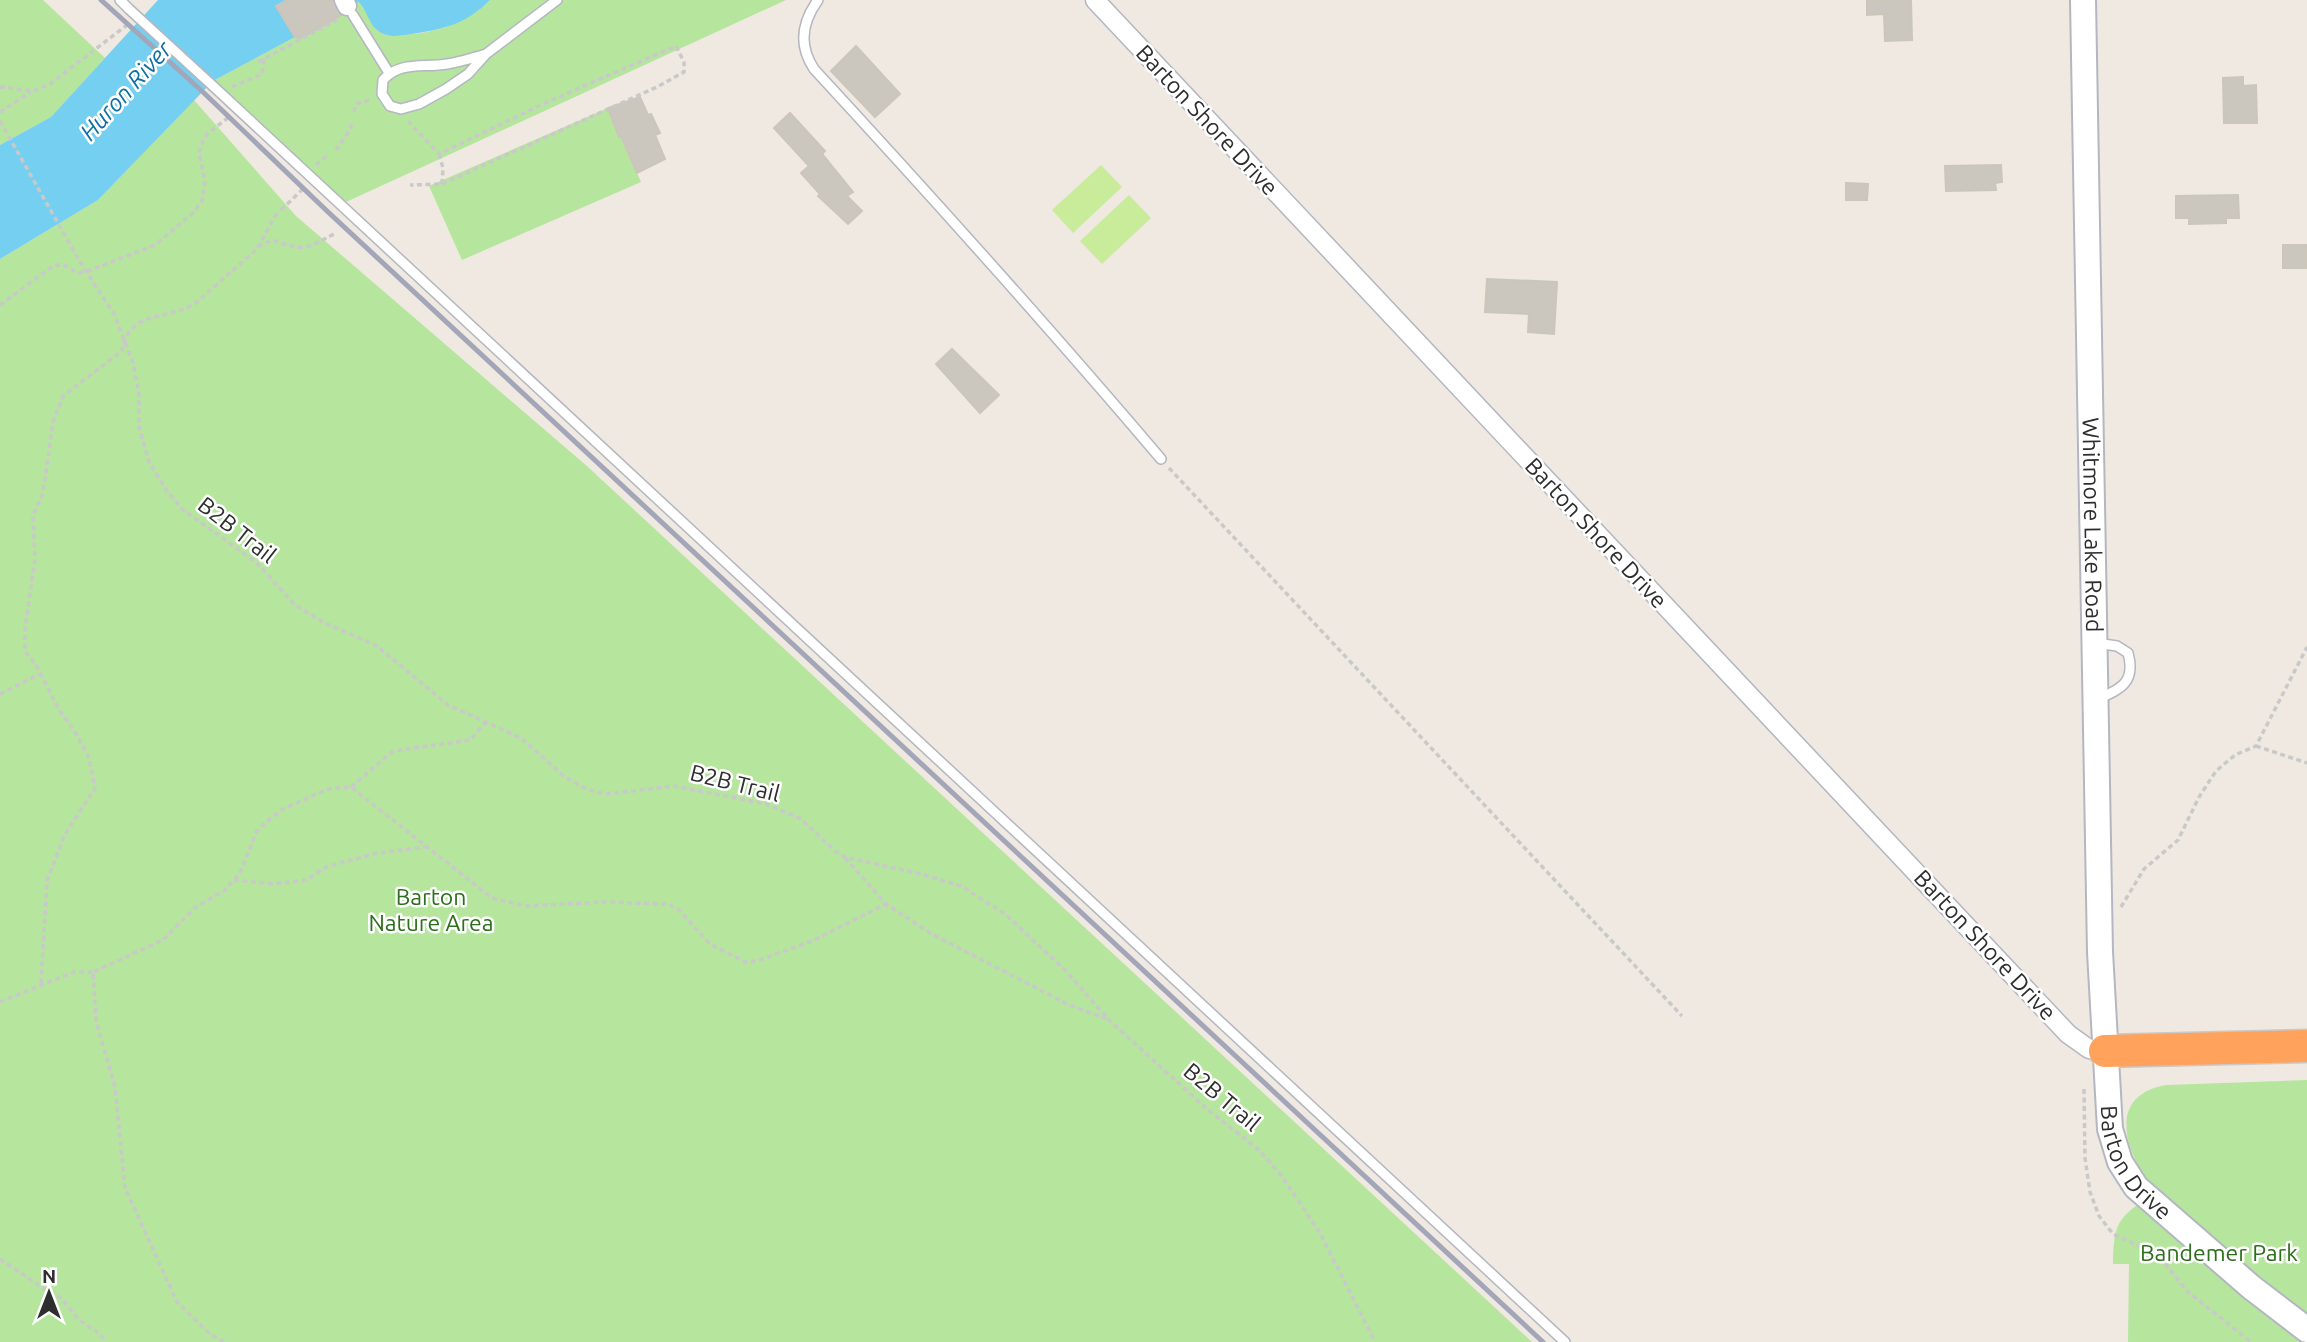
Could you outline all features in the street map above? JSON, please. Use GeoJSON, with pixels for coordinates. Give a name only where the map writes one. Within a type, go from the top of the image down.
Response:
{"type":"FeatureCollection","features":[{"type":"Feature","properties":{"kind":"highway"},"geometry":{"type":"LineString","coordinates":[[2106,1062],[2307,1046]]}},
{"type":"Feature","properties":{"kind":"highway"},"geometry":{"type":"LineString","coordinates":[[2106,1062],[2307,1066]]}},
{"type":"Feature","properties":{"kind":"street","name":"Barton Shore Drive"},"geometry":{"type":"LineString","coordinates":[[1095,0],[2068,1034],[2106,1062]]}},
{"type":"Feature","properties":{"kind":"street","name":"Whitmore Lake Road"},"geometry":{"type":"LineString","coordinates":[[2083,0],[2100,952],[2106,1062]]}},
{"type":"Feature","properties":{"kind":"street","name":"Barton Drive"},"geometry":{"type":"LineString","coordinates":[[2106,1062],[2112,1137],[2120,1162],[2136,1187],[2251,1287],[2307,1329]]}},
{"type":"Feature","properties":{"kind":"lane"},"geometry":{"type":"LineString","coordinates":[[120,0],[1565,1342]]}},
{"type":"Feature","properties":{"kind":"lane"},"geometry":{"type":"LineString","coordinates":[[486,54],[445,65],[401,67],[389,73],[383,80],[384,96],[390,106],[398,108],[419,104],[468,74],[486,54],[557,0]]}},
{"type":"Feature","properties":{"kind":"lane"},"geometry":{"type":"LineString","coordinates":[[818,0],[808,15],[803,32],[804,47],[811,65],[1033,310],[1161,459]]}},
{"type":"Feature","properties":{"kind":"lane"},"geometry":{"type":"LineString","coordinates":[[348,7],[389,73]]}},
{"type":"Feature","properties":{"kind":"lane"},"geometry":{"type":"LineString","coordinates":[[2096,643],[2117,646],[2128,653],[2130,672],[2122,688],[2096,699]]}},
{"type":"Feature","properties":{"kind":"path"},"geometry":{"type":"LineString","coordinates":[[0,112],[33,91],[50,84],[121,32],[132,13]]}},
{"type":"Feature","properties":{"kind":"path"},"geometry":{"type":"LineString","coordinates":[[258,62],[335,21]]}},
{"type":"Feature","properties":{"kind":"path"},"geometry":{"type":"LineString","coordinates":[[410,185],[442,184],[657,88],[684,72],[684,62],[676,46],[545,103],[439,154]]}},
{"type":"Feature","properties":{"kind":"path"},"geometry":{"type":"LineString","coordinates":[[0,305],[52,267],[62,264],[78,273],[88,271],[155,245],[193,213],[202,201],[205,181],[199,153],[203,141],[207,134],[229,117],[236,105],[240,97],[232,86],[262,74],[264,59]]}},
{"type":"Feature","properties":{"kind":"path"},"geometry":{"type":"LineString","coordinates":[[0,87],[33,91]]}},
{"type":"Feature","properties":{"kind":"path"},"geometry":{"type":"LineString","coordinates":[[354,112],[356,104],[384,96]]}},
{"type":"Feature","properties":{"kind":"path"},"geometry":{"type":"LineString","coordinates":[[398,108],[439,154],[443,168],[442,184]]}},
{"type":"Feature","properties":{"kind":"path","name":"B2B Trail"},"geometry":{"type":"LineString","coordinates":[[0,122],[80,262],[114,314],[133,363],[139,394],[139,427],[149,462],[182,509],[257,563],[295,605],[325,623],[377,646],[448,705],[522,738],[565,777],[586,789],[604,794],[674,786],[766,804],[801,819],[844,857],[948,882],[961,886],[984,900],[1005,915],[1066,971],[1109,1020],[1207,1109],[1258,1149],[1282,1175],[1320,1233],[1375,1342]]}},
{"type":"Feature","properties":{"kind":"path"},"geometry":{"type":"LineString","coordinates":[[336,150],[352,122]]}},
{"type":"Feature","properties":{"kind":"path"},"geometry":{"type":"LineString","coordinates":[[257,248],[277,213]]}},
{"type":"Feature","properties":{"kind":"path"},"geometry":{"type":"LineString","coordinates":[[41,984],[47,881],[65,834],[95,788],[89,758],[25,651],[25,629],[35,559],[33,515],[43,493],[53,422],[63,396],[122,351],[124,336],[144,318],[189,308],[257,248],[272,240],[298,249],[311,246],[336,233]]}},
{"type":"Feature","properties":{"kind":"path"},"geometry":{"type":"LineString","coordinates":[[1161,459],[1682,1016]]}},
{"type":"Feature","properties":{"kind":"path"},"geometry":{"type":"LineString","coordinates":[[2120,909],[2144,869],[2178,840],[2199,797],[2216,771],[2235,755],[2256,746],[2307,647]]}},
{"type":"Feature","properties":{"kind":"path"},"geometry":{"type":"LineString","coordinates":[[0,694],[40,674]]}},
{"type":"Feature","properties":{"kind":"path"},"geometry":{"type":"LineString","coordinates":[[0,1002],[74,972],[93,972],[163,940],[195,908],[225,890],[240,873],[257,831],[284,810],[328,789],[351,787],[393,751],[470,740],[486,722]]}},
{"type":"Feature","properties":{"kind":"path"},"geometry":{"type":"LineString","coordinates":[[2256,746],[2307,763]]}},
{"type":"Feature","properties":{"kind":"path"},"geometry":{"type":"LineString","coordinates":[[351,787],[492,898],[525,906],[604,902],[668,904],[679,910],[710,944],[745,962],[757,961],[812,942],[886,904]]}},
{"type":"Feature","properties":{"kind":"path"},"geometry":{"type":"LineString","coordinates":[[234,880],[273,884],[306,880],[328,866],[378,853],[426,846]]}},
{"type":"Feature","properties":{"kind":"path"},"geometry":{"type":"LineString","coordinates":[[844,857],[886,904],[930,933],[1067,1004],[1109,1020]]}},
{"type":"Feature","properties":{"kind":"path"},"geometry":{"type":"LineString","coordinates":[[93,972],[96,1021],[115,1087],[125,1188],[177,1302],[209,1334],[223,1342]]}},
{"type":"Feature","properties":{"kind":"path"},"geometry":{"type":"LineString","coordinates":[[0,1259],[61,1298],[78,1319],[100,1334],[105,1342]]}},
{"type":"Feature","properties":{"kind":"green space"},"geometry":{"type":"Polygon","coordinates":[[[0,0],[43,0],[105,58],[51,117],[0,145],[0,0]]]}},
{"type":"Feature","properties":{"kind":"green space"},"geometry":{"type":"Polygon","coordinates":[[[490,0],[786,0],[346,202],[213,81],[295,37],[302,38],[348,11],[346,7],[355,1],[361,3],[386,35],[397,36],[455,24],[490,0]]]}},
{"type":"Feature","properties":{"kind":"green space","name":"Barton Nature Area"},"geometry":{"type":"Polygon","coordinates":[[[194,100],[296,216],[588,467],[1532,1342],[0,1342],[0,259],[98,200],[194,100]]]}},
{"type":"Feature","properties":{"kind":"green space"},"geometry":{"type":"Polygon","coordinates":[[[608,108],[641,182],[462,260],[429,186],[608,108]]]}},
{"type":"Feature","properties":{"kind":"green space"},"geometry":{"type":"Polygon","coordinates":[[[1101,165],[1122,187],[1073,233],[1052,210],[1101,165]]]}},
{"type":"Feature","properties":{"kind":"green space"},"geometry":{"type":"Polygon","coordinates":[[[1129,195],[1151,218],[1102,264],[1080,241],[1129,195]]]}},
{"type":"Feature","properties":{"kind":"green space","name":"Bandemer Park"},"geometry":{"type":"Polygon","coordinates":[[[2307,1080],[2307,1342],[2128,1342],[2129,1264],[2113,1264],[2115,1237],[2121,1220],[2155,1191],[2136,1162],[2126,1129],[2128,1114],[2134,1101],[2147,1091],[2167,1085],[2307,1080]]]}},
{"type":"Feature","properties":{"kind":"water","name":"Huron River"},"geometry":{"type":"Polygon","coordinates":[[[158,0],[287,0],[295,37],[213,81],[98,200],[0,259],[0,145],[51,117],[158,0]]]}},
{"type":"Feature","properties":{"kind":"water"},"geometry":{"type":"Polygon","coordinates":[[[342,0],[490,0],[472,15],[454,24],[393,36],[376,29],[359,2],[346,7],[342,0]]]}},
{"type":"Feature","properties":{"kind":"building"},"geometry":{"type":"Polygon","coordinates":[[[287,0],[333,0],[341,15],[301,38],[295,37],[276,6],[287,0]]]}},
{"type":"Feature","properties":{"kind":"building"},"geometry":{"type":"Polygon","coordinates":[[[1867,0],[1911,0],[1912,40],[1885,41],[1884,14],[1867,15],[1867,0]]]}},
{"type":"Feature","properties":{"kind":"building"},"geometry":{"type":"Polygon","coordinates":[[[856,46],[900,94],[875,117],[831,71],[856,46]]]}},
{"type":"Feature","properties":{"kind":"building"},"geometry":{"type":"Polygon","coordinates":[[[2243,77],[2243,86],[2256,85],[2257,123],[2224,123],[2223,78],[2243,77]]]}},
{"type":"Feature","properties":{"kind":"building"},"geometry":{"type":"Polygon","coordinates":[[[640,97],[660,133],[655,135],[665,159],[637,173],[608,108],[640,97]]]}},
{"type":"Feature","properties":{"kind":"building"},"geometry":{"type":"Polygon","coordinates":[[[790,113],[825,151],[822,154],[853,192],[847,196],[862,211],[848,224],[818,196],[820,194],[801,173],[809,166],[774,128],[790,113]]]}},
{"type":"Feature","properties":{"kind":"building"},"geometry":{"type":"Polygon","coordinates":[[[2001,165],[2002,182],[1995,183],[1996,190],[1946,191],[1945,166],[2001,165]]]}},
{"type":"Feature","properties":{"kind":"building"},"geometry":{"type":"Polygon","coordinates":[[[1846,183],[1868,184],[1867,200],[1846,200],[1846,183]]]}},
{"type":"Feature","properties":{"kind":"building"},"geometry":{"type":"Polygon","coordinates":[[[2238,195],[2239,218],[2226,218],[2226,223],[2189,224],[2189,218],[2176,218],[2176,196],[2238,195]]]}},
{"type":"Feature","properties":{"kind":"building"},"geometry":{"type":"Polygon","coordinates":[[[2283,245],[2307,245],[2307,268],[2283,268],[2283,245]]]}},
{"type":"Feature","properties":{"kind":"building"},"geometry":{"type":"Polygon","coordinates":[[[1487,279],[1557,282],[1554,334],[1528,332],[1529,314],[1485,312],[1487,279]]]}},
{"type":"Feature","properties":{"kind":"building"},"geometry":{"type":"Polygon","coordinates":[[[952,349],[999,395],[980,413],[936,364],[952,349]]]}},
{"type":"Feature","properties":{"kind":"railway"},"geometry":{"type":"LineString","coordinates":[[101,0],[1543,1342]]}}]}
